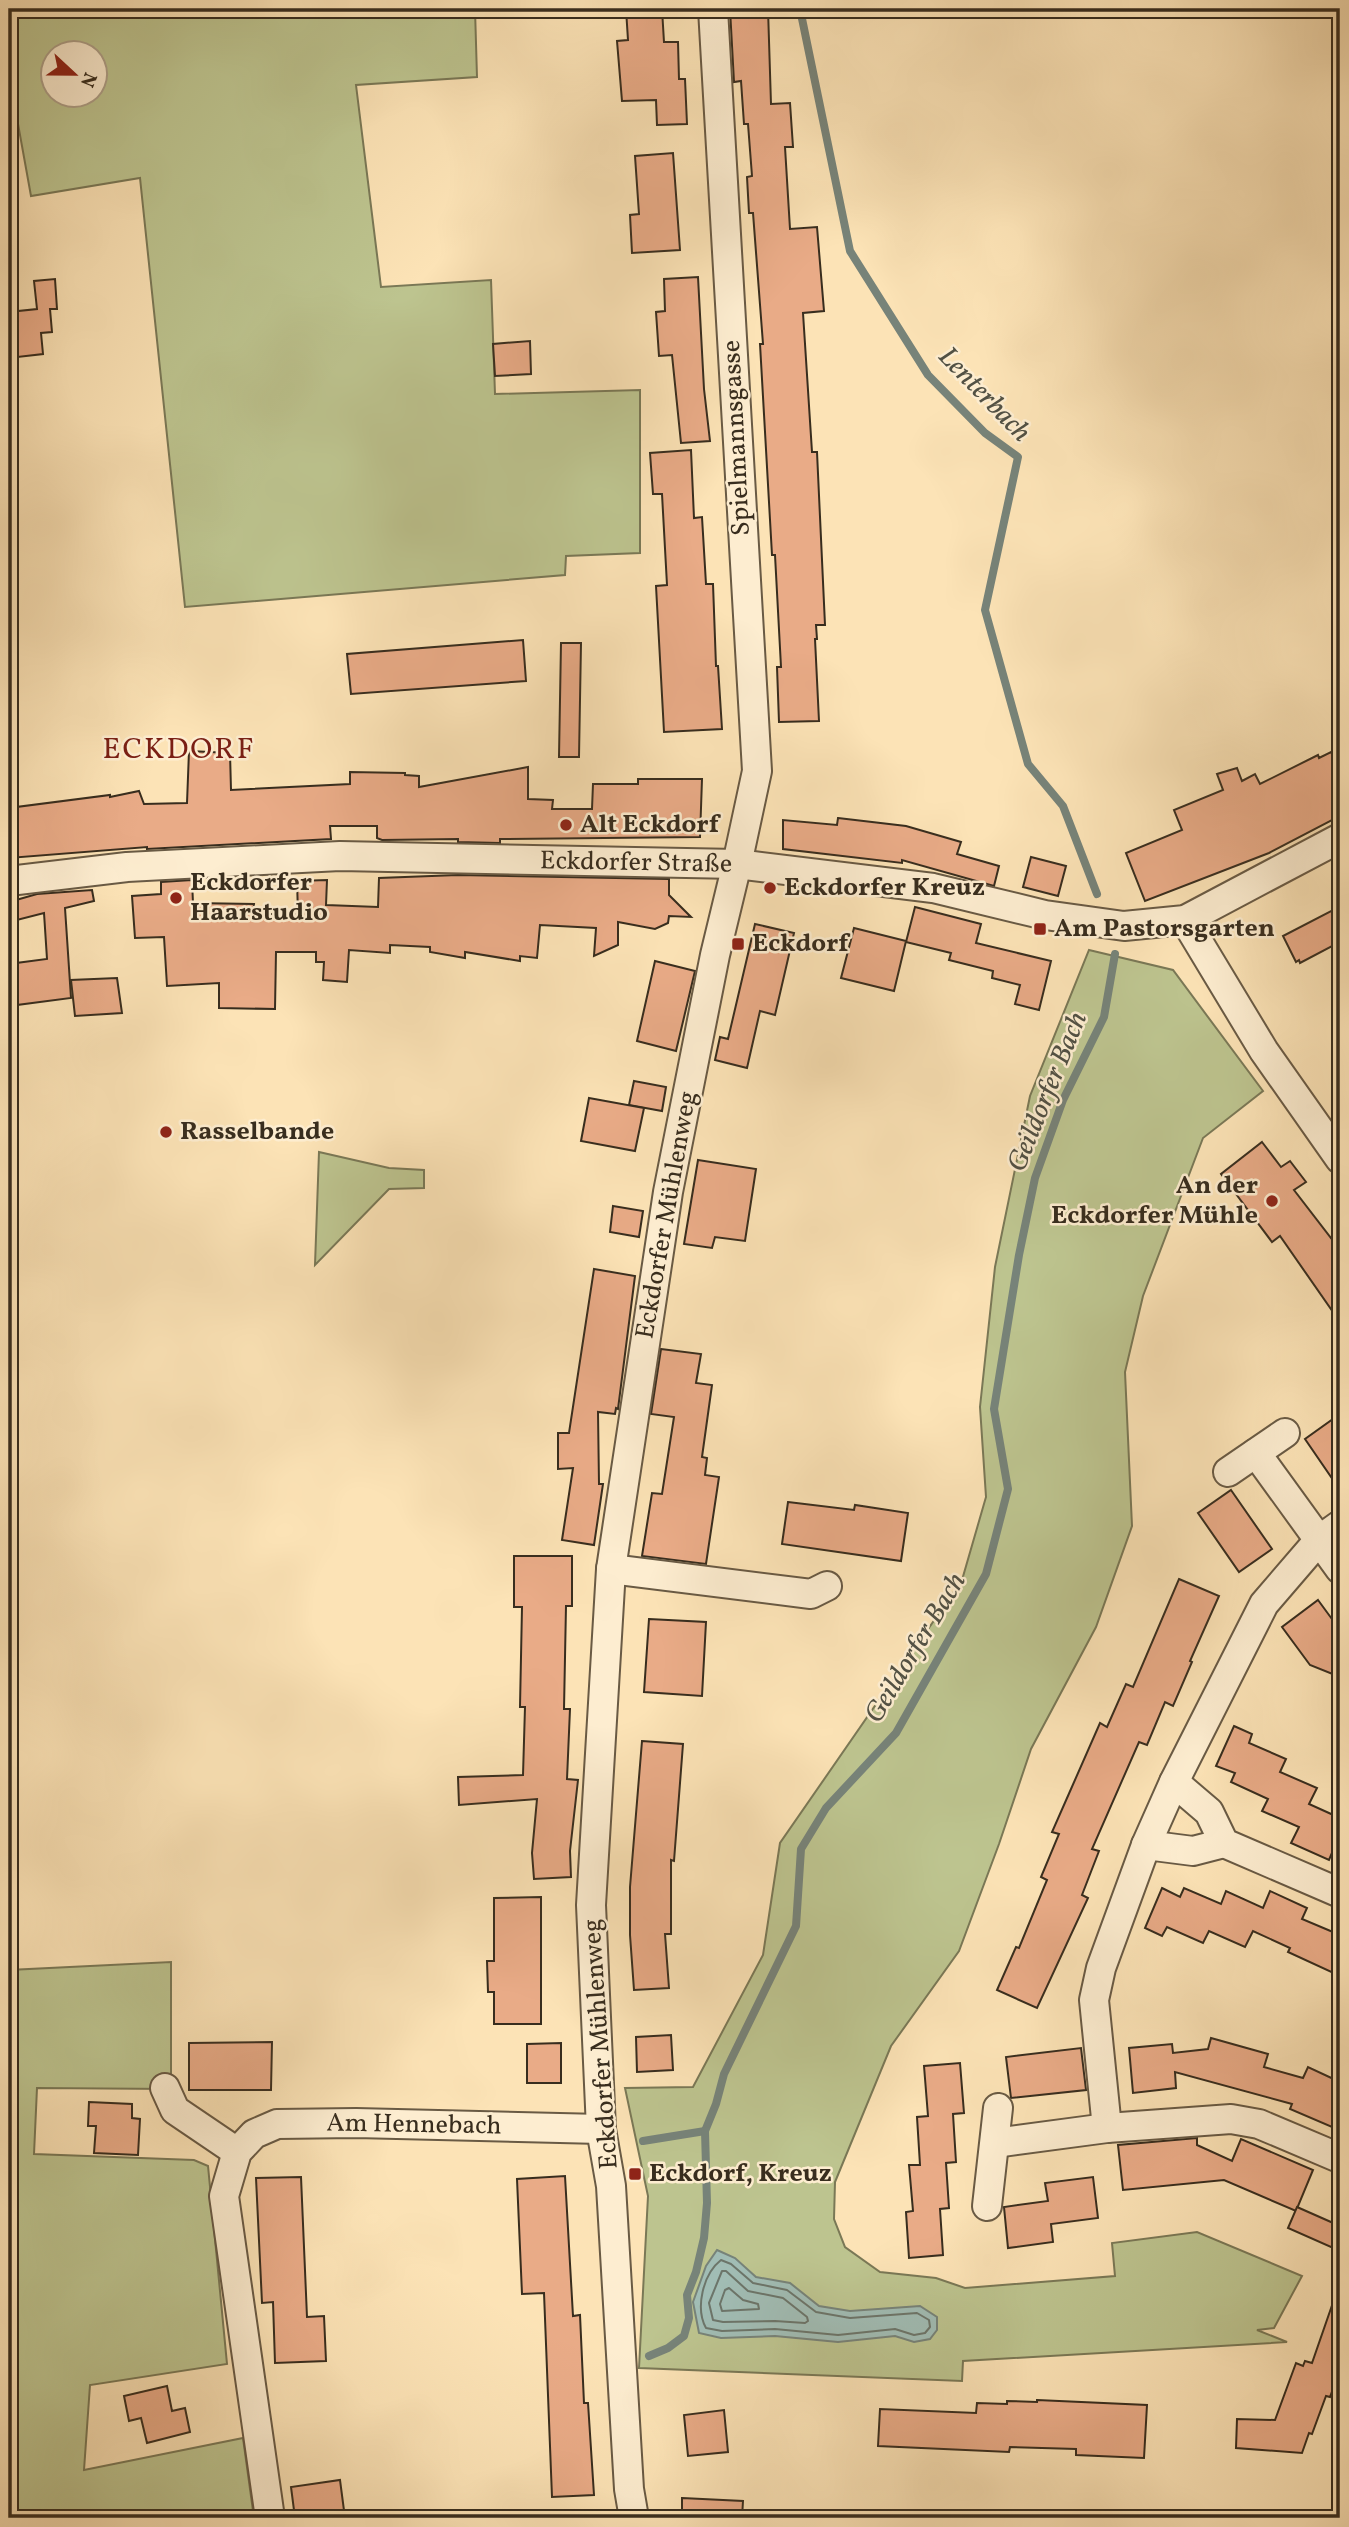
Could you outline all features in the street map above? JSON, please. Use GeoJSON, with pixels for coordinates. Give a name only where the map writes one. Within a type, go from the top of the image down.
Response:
{"type":"FeatureCollection","features":[{"type":"Feature","properties":{"kind":"street","name":"Spielmannsgasse"},"geometry":{"type":"LineString","coordinates":[[713,9],[757,771],[737,864]]}},
{"type":"Feature","properties":{"kind":"street"},"geometry":{"type":"LineString","coordinates":[[1340,838],[1185,920],[1264,1051],[1340,1159]]}},
{"type":"Feature","properties":{"kind":"street","name":"Eckdorfer Straße"},"geometry":{"type":"LineString","coordinates":[[9,881],[127,867],[340,856],[737,864],[933,888],[1045,915],[1124,926],[1185,920]]}},
{"type":"Feature","properties":{"kind":"street","name":"Eckdorfer Mühlenweg"},"geometry":{"type":"LineString","coordinates":[[634,2518],[629,2489],[611,2186],[601,2129],[591,1905],[611,1569],[667,1192],[715,955],[737,864]]}},
{"type":"Feature","properties":{"kind":"street"},"geometry":{"type":"LineString","coordinates":[[1228,1472],[1284,1433]]}},
{"type":"Feature","properties":{"kind":"street"},"geometry":{"type":"LineString","coordinates":[[1256,1453],[1329,1533],[1340,1569]]}},
{"type":"Feature","properties":{"kind":"street"},"geometry":{"type":"LineString","coordinates":[[1107,2128],[1094,2000],[1101,1968],[1146,1845],[1174,1782],[1264,1604],[1329,1533]]}},
{"type":"Feature","properties":{"kind":"street"},"geometry":{"type":"LineString","coordinates":[[611,1569],[811,1594],[827,1586]]}},
{"type":"Feature","properties":{"kind":"street"},"geometry":{"type":"LineString","coordinates":[[1174,1782],[1209,1812],[1224,1843]]}},
{"type":"Feature","properties":{"kind":"street"},"geometry":{"type":"LineString","coordinates":[[1146,1845],[1193,1852],[1224,1843],[1340,1893]]}},
{"type":"Feature","properties":{"kind":"street"},"geometry":{"type":"LineString","coordinates":[[165,2088],[175,2110],[237,2152],[225,2196],[270,2518]]}},
{"type":"Feature","properties":{"kind":"street"},"geometry":{"type":"LineString","coordinates":[[986,2206],[998,2108]]}},
{"type":"Feature","properties":{"kind":"street"},"geometry":{"type":"LineString","coordinates":[[995,2143],[1107,2128],[1231,2119],[1259,2124],[1337,2157]]}},
{"type":"Feature","properties":{"kind":"street","name":"Am Hennebach"},"geometry":{"type":"LineString","coordinates":[[237,2152],[254,2134],[277,2124],[356,2123],[601,2129]]}},
{"type":"Feature","properties":{"kind":"green space"},"geometry":{"type":"Polygon","coordinates":[[[9,9],[475,9],[477,77],[356,85],[381,287],[491,280],[495,394],[640,390],[640,553],[566,556],[565,575],[185,607],[140,178],[31,196],[9,74],[9,9]]]}},
{"type":"Feature","properties":{"kind":"green space"},"geometry":{"type":"Polygon","coordinates":[[[1089,950],[1173,970],[1263,1091],[1203,1138],[1143,1296],[1125,1372],[1132,1526],[1096,1627],[1031,1749],[959,1951],[891,2046],[835,2182],[834,2219],[845,2247],[880,2272],[936,2278],[965,2288],[1115,2276],[1112,2243],[1197,2232],[1302,2276],[1274,2328],[1257,2330],[1287,2342],[963,2361],[962,2381],[639,2368],[648,2196],[625,2088],[693,2087],[763,1955],[780,1843],[962,1580],[986,1497],[980,1407],[995,1267],[1030,1096],[1089,950]]]}},
{"type":"Feature","properties":{"kind":"green space"},"geometry":{"type":"Polygon","coordinates":[[[319,1152],[389,1168],[424,1170],[424,1188],[389,1189],[315,1265],[319,1152]]]}},
{"type":"Feature","properties":{"kind":"green space"},"geometry":{"type":"Polygon","coordinates":[[[171,1962],[171,2089],[37,2088],[34,2154],[194,2160],[208,2166],[227,2364],[90,2385],[84,2470],[243,2438],[254,2518],[9,2518],[9,1970],[171,1962]]]}},
{"type":"Feature","properties":{"kind":"water"},"geometry":{"type":"Polygon","coordinates":[[[717,2250],[735,2258],[756,2277],[790,2283],[819,2306],[850,2311],[920,2306],[937,2317],[937,2330],[930,2339],[914,2342],[895,2336],[838,2342],[775,2336],[721,2338],[699,2333],[693,2302],[706,2266],[717,2250]]]}},
{"type":"Feature","properties":{"kind":"building"},"geometry":{"type":"Polygon","coordinates":[[[626,9],[662,9],[664,42],[678,42],[679,79],[685,79],[687,124],[657,125],[656,100],[622,101],[617,41],[628,40],[626,9]]]}},
{"type":"Feature","properties":{"kind":"building"},"geometry":{"type":"Polygon","coordinates":[[[730,9],[768,9],[771,104],[790,103],[793,147],[785,147],[790,229],[817,227],[824,311],[803,313],[812,452],[817,452],[825,625],[816,625],[815,639],[819,721],[779,722],[777,667],[781,667],[760,344],[763,344],[753,213],[749,213],[747,177],[752,176],[741,81],[734,82],[730,9]]]}},
{"type":"Feature","properties":{"kind":"building"},"geometry":{"type":"Polygon","coordinates":[[[673,153],[680,250],[632,253],[630,215],[639,214],[635,156],[673,153]]]}},
{"type":"Feature","properties":{"kind":"building"},"geometry":{"type":"Polygon","coordinates":[[[698,277],[704,389],[710,441],[681,443],[672,355],[659,356],[656,312],[665,311],[664,279],[698,277]]]}},
{"type":"Feature","properties":{"kind":"building"},"geometry":{"type":"Polygon","coordinates":[[[55,279],[57,309],[50,309],[52,332],[41,333],[43,354],[9,358],[9,312],[37,309],[34,281],[55,279]]]}},
{"type":"Feature","properties":{"kind":"building"},"geometry":{"type":"Polygon","coordinates":[[[530,341],[531,374],[495,376],[493,344],[530,341]]]}},
{"type":"Feature","properties":{"kind":"building"},"geometry":{"type":"Polygon","coordinates":[[[691,450],[694,518],[702,517],[706,584],[713,584],[722,729],[664,732],[656,586],[667,585],[662,494],[653,494],[650,453],[691,450]]]}},
{"type":"Feature","properties":{"kind":"building"},"geometry":{"type":"Polygon","coordinates":[[[523,640],[526,681],[351,694],[347,654],[523,640]]]}},
{"type":"Feature","properties":{"kind":"building"},"geometry":{"type":"Polygon","coordinates":[[[561,643],[581,643],[579,757],[559,757],[561,643]]]}},
{"type":"Feature","properties":{"kind":"building"},"geometry":{"type":"Polygon","coordinates":[[[189,751],[230,753],[231,790],[350,784],[350,772],[405,773],[419,776],[419,787],[528,767],[528,799],[553,800],[552,809],[592,809],[593,784],[638,784],[638,779],[702,779],[700,837],[500,839],[500,843],[458,842],[458,839],[382,840],[377,838],[377,826],[330,826],[331,839],[147,847],[9,858],[9,808],[110,797],[139,791],[144,804],[187,803],[189,751]]]}},
{"type":"Feature","properties":{"kind":"building"},"geometry":{"type":"Polygon","coordinates":[[[1331,752],[1340,770],[1340,816],[1269,853],[1145,901],[1126,853],[1182,830],[1174,810],[1223,790],[1217,774],[1237,768],[1242,781],[1255,774],[1260,784],[1318,755],[1319,758],[1331,752]]]}},
{"type":"Feature","properties":{"kind":"building"},"geometry":{"type":"Polygon","coordinates":[[[838,818],[906,826],[961,842],[957,854],[999,866],[994,886],[902,860],[902,863],[783,849],[783,820],[837,825],[838,818]]]}},
{"type":"Feature","properties":{"kind":"building"},"geometry":{"type":"Polygon","coordinates":[[[1031,857],[1066,866],[1058,896],[1023,887],[1031,857]]]}},
{"type":"Feature","properties":{"kind":"building"},"geometry":{"type":"Polygon","coordinates":[[[458,875],[669,879],[669,895],[691,917],[669,916],[668,923],[655,929],[618,922],[618,945],[594,956],[596,928],[540,925],[537,958],[520,956],[520,961],[465,952],[465,958],[430,952],[430,947],[390,945],[390,953],[349,950],[347,982],[323,980],[324,962],[316,962],[316,952],[276,952],[275,1009],[219,1008],[219,983],[167,986],[164,937],[135,938],[132,896],[161,894],[161,882],[192,880],[193,903],[254,904],[253,914],[298,914],[297,881],[327,880],[326,905],[378,907],[379,878],[458,875]]]}},
{"type":"Feature","properties":{"kind":"building"},"geometry":{"type":"Polygon","coordinates":[[[92,890],[94,901],[65,908],[71,998],[9,1006],[9,964],[47,959],[44,913],[9,922],[9,902],[37,894],[92,890]]]}},
{"type":"Feature","properties":{"kind":"building"},"geometry":{"type":"Polygon","coordinates":[[[915,907],[981,924],[976,943],[1051,961],[1039,1010],[1015,1004],[1020,985],[992,978],[993,971],[949,960],[951,953],[906,942],[915,907]]]}},
{"type":"Feature","properties":{"kind":"building"},"geometry":{"type":"Polygon","coordinates":[[[1333,910],[1340,925],[1340,942],[1300,963],[1299,960],[1296,962],[1283,936],[1333,910]]]}},
{"type":"Feature","properties":{"kind":"building"},"geometry":{"type":"Polygon","coordinates":[[[755,924],[794,933],[775,1015],[760,1011],[747,1068],[715,1060],[720,1037],[728,1039],[755,924]]]}},
{"type":"Feature","properties":{"kind":"building"},"geometry":{"type":"Polygon","coordinates":[[[854,928],[906,941],[894,991],[841,978],[854,928]]]}},
{"type":"Feature","properties":{"kind":"building"},"geometry":{"type":"Polygon","coordinates":[[[655,961],[695,971],[676,1051],[637,1041],[655,961]]]}},
{"type":"Feature","properties":{"kind":"building"},"geometry":{"type":"Polygon","coordinates":[[[117,978],[122,1013],[75,1016],[71,980],[117,978]]]}},
{"type":"Feature","properties":{"kind":"building"},"geometry":{"type":"Polygon","coordinates":[[[634,1081],[666,1087],[662,1111],[629,1105],[634,1081]]]}},
{"type":"Feature","properties":{"kind":"building"},"geometry":{"type":"Polygon","coordinates":[[[589,1098],[644,1108],[635,1151],[581,1141],[589,1098]]]}},
{"type":"Feature","properties":{"kind":"building"},"geometry":{"type":"Polygon","coordinates":[[[1262,1142],[1281,1167],[1290,1161],[1306,1182],[1294,1190],[1331,1238],[1340,1231],[1340,1322],[1280,1236],[1272,1242],[1221,1174],[1262,1142]]]}},
{"type":"Feature","properties":{"kind":"building"},"geometry":{"type":"Polygon","coordinates":[[[698,1160],[756,1169],[745,1241],[715,1237],[712,1248],[684,1244],[698,1160]]]}},
{"type":"Feature","properties":{"kind":"building"},"geometry":{"type":"Polygon","coordinates":[[[613,1206],[643,1211],[639,1237],[610,1232],[613,1206]]]}},
{"type":"Feature","properties":{"kind":"building"},"geometry":{"type":"Polygon","coordinates":[[[594,1269],[635,1276],[618,1409],[616,1408],[615,1414],[598,1412],[599,1484],[603,1484],[594,1545],[562,1540],[573,1468],[558,1469],[558,1433],[569,1433],[594,1269]]]}},
{"type":"Feature","properties":{"kind":"building"},"geometry":{"type":"Polygon","coordinates":[[[661,1349],[701,1354],[696,1383],[712,1385],[702,1457],[707,1458],[705,1475],[719,1477],[706,1564],[642,1556],[652,1493],[662,1494],[674,1417],[651,1414],[661,1349]]]}},
{"type":"Feature","properties":{"kind":"building"},"geometry":{"type":"Polygon","coordinates":[[[1340,1414],[1340,1490],[1305,1439],[1340,1414]]]}},
{"type":"Feature","properties":{"kind":"building"},"geometry":{"type":"Polygon","coordinates":[[[1231,1490],[1272,1549],[1239,1572],[1198,1513],[1231,1490]]]}},
{"type":"Feature","properties":{"kind":"building"},"geometry":{"type":"Polygon","coordinates":[[[788,1502],[854,1510],[855,1505],[908,1513],[901,1561],[782,1544],[788,1502]]]}},
{"type":"Feature","properties":{"kind":"building"},"geometry":{"type":"Polygon","coordinates":[[[514,1556],[572,1556],[572,1606],[566,1606],[564,1709],[570,1709],[567,1779],[578,1780],[570,1851],[571,1877],[534,1879],[532,1853],[537,1799],[459,1805],[458,1777],[523,1775],[525,1707],[520,1707],[522,1607],[514,1607],[514,1556]]]}},
{"type":"Feature","properties":{"kind":"building"},"geometry":{"type":"Polygon","coordinates":[[[1179,1579],[1219,1596],[1173,1706],[1165,1702],[1147,1745],[1139,1742],[1092,1849],[1099,1851],[1082,1895],[1088,1898],[1037,2008],[997,1990],[1016,1947],[1019,1948],[1047,1880],[1041,1877],[1059,1834],[1052,1832],[1100,1723],[1107,1727],[1126,1684],[1133,1687],[1179,1579]]]}},
{"type":"Feature","properties":{"kind":"building"},"geometry":{"type":"Polygon","coordinates":[[[1318,1600],[1340,1630],[1340,1677],[1310,1665],[1282,1627],[1318,1600]]]}},
{"type":"Feature","properties":{"kind":"building"},"geometry":{"type":"Polygon","coordinates":[[[649,1619],[706,1622],[702,1696],[644,1692],[649,1619]]]}},
{"type":"Feature","properties":{"kind":"building"},"geometry":{"type":"Polygon","coordinates":[[[1234,1726],[1252,1734],[1249,1743],[1286,1759],[1280,1772],[1317,1788],[1309,1804],[1340,1818],[1340,1834],[1329,1860],[1291,1843],[1299,1827],[1262,1811],[1268,1799],[1231,1782],[1235,1773],[1216,1766],[1234,1726]]]}},
{"type":"Feature","properties":{"kind":"building"},"geometry":{"type":"Polygon","coordinates":[[[642,1741],[683,1744],[674,1861],[671,1860],[671,1934],[665,1934],[669,1988],[634,1990],[630,1887],[642,1741]]]}},
{"type":"Feature","properties":{"kind":"building"},"geometry":{"type":"Polygon","coordinates":[[[1162,1888],[1180,1897],[1184,1888],[1221,1904],[1226,1891],[1263,1908],[1270,1891],[1307,1908],[1302,1919],[1340,1935],[1340,1976],[1288,1952],[1290,1948],[1253,1931],[1245,1947],[1209,1931],[1203,1943],[1167,1927],[1162,1936],[1145,1928],[1162,1888]]]}},
{"type":"Feature","properties":{"kind":"building"},"geometry":{"type":"Polygon","coordinates":[[[541,1897],[541,2024],[494,2024],[494,1992],[488,1992],[487,1961],[494,1961],[494,1898],[541,1897]]]}},
{"type":"Feature","properties":{"kind":"building"},"geometry":{"type":"Polygon","coordinates":[[[671,2035],[673,2070],[637,2072],[636,2037],[671,2035]]]}},
{"type":"Feature","properties":{"kind":"building"},"geometry":{"type":"Polygon","coordinates":[[[1211,2038],[1268,2054],[1264,2067],[1303,2078],[1308,2067],[1340,2082],[1340,2109],[1332,2127],[1290,2109],[1292,2104],[1175,2072],[1176,2088],[1133,2093],[1129,2048],[1172,2044],[1173,2053],[1208,2049],[1211,2038]]]}},
{"type":"Feature","properties":{"kind":"building"},"geometry":{"type":"Polygon","coordinates":[[[272,2042],[271,2090],[189,2090],[189,2043],[272,2042]]]}},
{"type":"Feature","properties":{"kind":"building"},"geometry":{"type":"Polygon","coordinates":[[[561,2043],[561,2083],[527,2083],[527,2044],[561,2043]]]}},
{"type":"Feature","properties":{"kind":"building"},"geometry":{"type":"Polygon","coordinates":[[[1081,2048],[1086,2090],[1011,2098],[1006,2057],[1081,2048]]]}},
{"type":"Feature","properties":{"kind":"building"},"geometry":{"type":"Polygon","coordinates":[[[960,2063],[964,2113],[953,2114],[956,2162],[946,2163],[949,2208],[940,2209],[943,2255],[909,2258],[906,2212],[913,2211],[909,2165],[920,2165],[917,2117],[928,2116],[924,2066],[960,2063]]]}},
{"type":"Feature","properties":{"kind":"building"},"geometry":{"type":"Polygon","coordinates":[[[89,2102],[132,2104],[132,2118],[140,2119],[138,2155],[94,2153],[96,2126],[88,2126],[89,2102]]]}},
{"type":"Feature","properties":{"kind":"building"},"geometry":{"type":"Polygon","coordinates":[[[1197,2138],[1197,2145],[1232,2161],[1241,2139],[1313,2170],[1296,2211],[1224,2180],[1123,2190],[1118,2145],[1197,2138]]]}},
{"type":"Feature","properties":{"kind":"building"},"geometry":{"type":"Polygon","coordinates":[[[565,2176],[573,2316],[580,2315],[584,2403],[588,2403],[594,2495],[552,2497],[544,2293],[522,2294],[517,2179],[565,2176]]]}},
{"type":"Feature","properties":{"kind":"building"},"geometry":{"type":"Polygon","coordinates":[[[301,2177],[307,2317],[324,2316],[326,2361],[275,2363],[273,2302],[262,2303],[256,2178],[301,2177]]]}},
{"type":"Feature","properties":{"kind":"building"},"geometry":{"type":"Polygon","coordinates":[[[1093,2177],[1098,2218],[1051,2224],[1053,2242],[1008,2248],[1004,2207],[1048,2201],[1045,2183],[1093,2177]]]}},
{"type":"Feature","properties":{"kind":"building"},"geometry":{"type":"Polygon","coordinates":[[[1297,2207],[1340,2226],[1340,2251],[1288,2228],[1297,2207]]]}},
{"type":"Feature","properties":{"kind":"building"},"geometry":{"type":"Polygon","coordinates":[[[1337,2291],[1340,2292],[1340,2370],[1330,2397],[1326,2396],[1302,2453],[1236,2448],[1237,2419],[1275,2420],[1296,2363],[1303,2366],[1305,2361],[1312,2363],[1337,2291]]]}},
{"type":"Feature","properties":{"kind":"building"},"geometry":{"type":"Polygon","coordinates":[[[167,2386],[172,2411],[185,2408],[190,2432],[147,2443],[141,2418],[129,2421],[124,2396],[167,2386]]]}},
{"type":"Feature","properties":{"kind":"building"},"geometry":{"type":"Polygon","coordinates":[[[1007,2401],[1147,2405],[1144,2458],[1076,2455],[1076,2449],[1010,2447],[1009,2452],[878,2446],[880,2409],[976,2413],[977,2403],[1007,2404],[1007,2401]]]}},
{"type":"Feature","properties":{"kind":"building"},"geometry":{"type":"Polygon","coordinates":[[[724,2410],[728,2452],[688,2456],[684,2415],[724,2410]]]}},
{"type":"Feature","properties":{"kind":"building"},"geometry":{"type":"Polygon","coordinates":[[[340,2480],[345,2518],[295,2518],[291,2487],[340,2480]]]}},
{"type":"Feature","properties":{"kind":"building"},"geometry":{"type":"Polygon","coordinates":[[[682,2498],[743,2501],[742,2518],[682,2518],[682,2498]]]}},
{"type":"Feature","properties":{"kind":"waterway","name":"Lenterbach"},"geometry":{"type":"LineString","coordinates":[[800,9],[850,251],[928,375],[985,433],[1018,457],[985,610],[1028,764],[1063,806],[1097,894]]}},
{"type":"Feature","properties":{"kind":"waterway","name":"Geildorfer Bach"},"geometry":{"type":"LineString","coordinates":[[649,2356],[668,2348],[684,2336],[689,2318],[687,2295],[704,2238],[707,2203],[705,2131],[724,2074],[796,1926],[801,1849],[826,1808],[896,1733],[986,1574],[1008,1489],[994,1409],[1019,1255],[1035,1178],[1063,1100],[1104,1017],[1115,954]]}},
{"type":"Feature","properties":{"kind":"waterway"},"geometry":{"type":"LineString","coordinates":[[643,2141],[705,2131]]}},
{"type":"Feature","properties":{"kind":"place","name":"Alt Eckdorf"},"geometry":{"type":"Point","coordinates":[566,825]}},
{"type":"Feature","properties":{"kind":"place","name":"Eckdorfer Kreuz"},"geometry":{"type":"Point","coordinates":[770,888]}},
{"type":"Feature","properties":{"kind":"place","name":"Eckdorfer Haarstudio"},"geometry":{"type":"Point","coordinates":[176,898]}},
{"type":"Feature","properties":{"kind":"place","name":"Am Pastorsgarten"},"geometry":{"type":"Point","coordinates":[1040,929]}},
{"type":"Feature","properties":{"kind":"place","name":"Eckdorf"},"geometry":{"type":"Point","coordinates":[738,944]}},
{"type":"Feature","properties":{"kind":"place","name":"Rasselbande"},"geometry":{"type":"Point","coordinates":[166,1132]}},
{"type":"Feature","properties":{"kind":"place","name":"An der Eckdorfer Mühle"},"geometry":{"type":"Point","coordinates":[1272,1201]}},
{"type":"Feature","properties":{"kind":"place","name":"Eckdorf, Kreuz"},"geometry":{"type":"Point","coordinates":[635,2174]}},
{"type":"Feature","properties":{"kind":"district","name":"ECKDORF"},"geometry":{"type":"Point","coordinates":[179,750]}}]}
